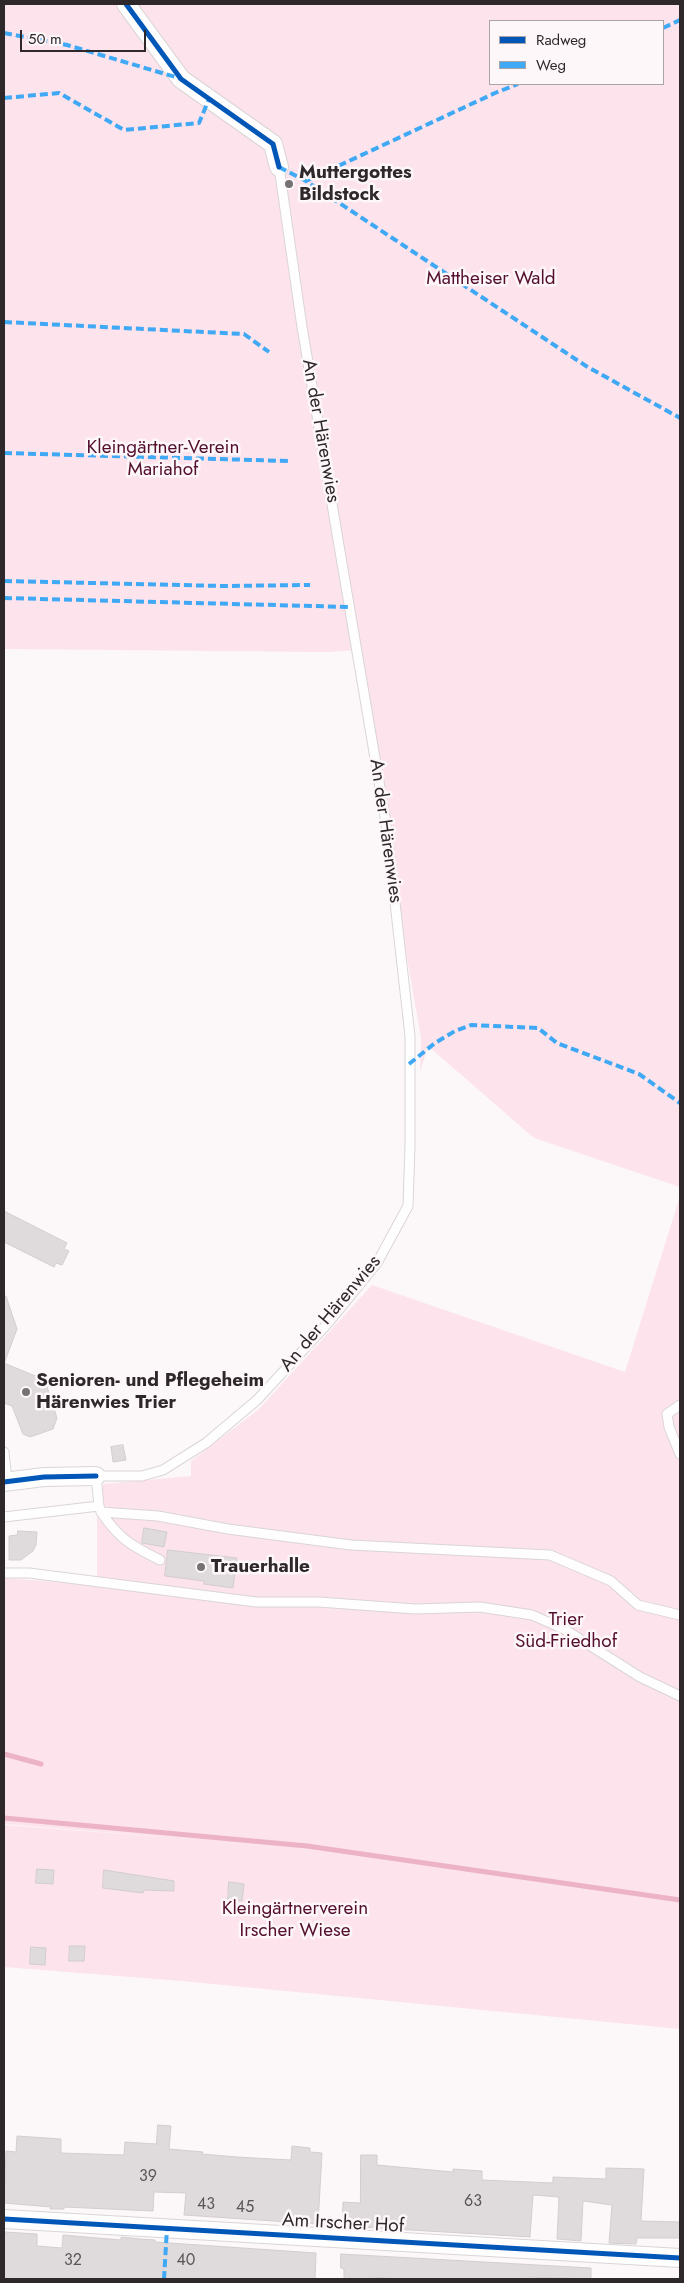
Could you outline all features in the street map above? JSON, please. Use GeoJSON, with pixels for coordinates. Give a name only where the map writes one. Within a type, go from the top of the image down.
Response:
{"type":"FeatureCollection","features":[{"type":"Feature","properties":{"kind":"street","name":"An der Härenwies"},"geometry":{"type":"LineString","coordinates":[[126,4],[181,79],[273,144],[279,167]]}},
{"type":"Feature","properties":{"kind":"street","name":"An der Härenwies"},"geometry":{"type":"LineString","coordinates":[[6,1481],[44,1477],[96,1476]]}},
{"type":"Feature","properties":{"kind":"street","name":"Am Irscher Hof"},"geometry":{"type":"LineString","coordinates":[[4,2219],[680,2258]]}},
{"type":"Feature","properties":{"kind":"lane","name":"An der Härenwies"},"geometry":{"type":"LineString","coordinates":[[96,1476],[142,1476],[163,1470],[206,1443],[257,1400],[328,1323],[378,1263],[408,1206],[410,1036],[386,824],[302,327],[279,167]]}},
{"type":"Feature","properties":{"kind":"lane"},"geometry":{"type":"LineString","coordinates":[[680,1404],[667,1414],[668,1427],[680,1454]]}},
{"type":"Feature","properties":{"kind":"lane"},"geometry":{"type":"LineString","coordinates":[[4,1452],[6,1481]]}},
{"type":"Feature","properties":{"kind":"lane"},"geometry":{"type":"LineString","coordinates":[[96,1476],[100,1509],[114,1532],[140,1550],[160,1560]]}},
{"type":"Feature","properties":{"kind":"lane"},"geometry":{"type":"LineString","coordinates":[[4,1517],[100,1509],[158,1516],[228,1529],[351,1544],[550,1555],[611,1581],[638,1605],[680,1615]]}},
{"type":"Feature","properties":{"kind":"lane"},"geometry":{"type":"LineString","coordinates":[[4,1573],[29,1572],[256,1602],[319,1602],[415,1609],[480,1607],[532,1615],[564,1629],[640,1677],[680,1696]]}},
{"type":"Feature","properties":{"kind":"green space","name":"Mattheiser Wald"},"geometry":{"type":"Polygon","coordinates":[[[4,4],[680,4],[680,1187],[534,1138],[428,1046],[420,1072],[421,1038],[353,650],[329,652],[4,649],[4,4]]]}},
{"type":"Feature","properties":{"kind":"green space"},"geometry":{"type":"Polygon","coordinates":[[[680,1196],[680,2029],[182,1981],[4,1967],[4,1825],[202,1840],[4,1824],[4,1578],[97,1585],[97,1518],[103,1484],[191,1476],[191,1461],[258,1410],[372,1285],[625,1372],[680,1196]]]}},
{"type":"Feature","properties":{"kind":"building"},"geometry":{"type":"Polygon","coordinates":[[[4,1211],[67,1243],[64,1249],[69,1251],[62,1265],[56,1263],[54,1267],[4,1242],[4,1211]]]}},
{"type":"Feature","properties":{"kind":"building","name":"Senioren- und Pflegeheim Härenwies Trier"},"geometry":{"type":"Polygon","coordinates":[[[4,1296],[6,1296],[17,1329],[5,1361],[4,1296]]]}},
{"type":"Feature","properties":{"kind":"building","name":"Senioren- und Pflegeheim Härenwies Trier"},"geometry":{"type":"Polygon","coordinates":[[[4,1363],[45,1380],[57,1418],[53,1429],[30,1437],[23,1434],[12,1406],[4,1403],[4,1363]]]}},
{"type":"Feature","properties":{"kind":"building"},"geometry":{"type":"Polygon","coordinates":[[[123,1445],[126,1460],[113,1462],[111,1447],[123,1445]]]}},
{"type":"Feature","properties":{"kind":"building"},"geometry":{"type":"Polygon","coordinates":[[[144,1528],[167,1532],[164,1547],[142,1543],[144,1528]]]}},
{"type":"Feature","properties":{"kind":"building"},"geometry":{"type":"Polygon","coordinates":[[[18,1531],[37,1532],[36,1545],[33,1551],[21,1560],[9,1560],[9,1536],[17,1535],[18,1531]]]}},
{"type":"Feature","properties":{"kind":"building","name":"Trauerhalle"},"geometry":{"type":"Polygon","coordinates":[[[168,1550],[237,1558],[233,1588],[204,1584],[204,1581],[165,1576],[168,1550]]]}},
{"type":"Feature","properties":{"kind":"building"},"geometry":{"type":"Polygon","coordinates":[[[37,1869],[54,1870],[53,1884],[36,1883],[37,1869]]]}},
{"type":"Feature","properties":{"kind":"building"},"geometry":{"type":"Polygon","coordinates":[[[104,1870],[174,1881],[174,1891],[144,1890],[143,1893],[103,1888],[104,1870]]]}},
{"type":"Feature","properties":{"kind":"building"},"geometry":{"type":"Polygon","coordinates":[[[229,1882],[244,1884],[242,1901],[228,1900],[229,1882]]]}},
{"type":"Feature","properties":{"kind":"building"},"geometry":{"type":"Polygon","coordinates":[[[70,1946],[85,1946],[84,1961],[69,1961],[70,1946]]]}},
{"type":"Feature","properties":{"kind":"building"},"geometry":{"type":"Polygon","coordinates":[[[31,1947],[46,1948],[45,1965],[30,1964],[31,1947]]]}},
{"type":"Feature","properties":{"kind":"building"},"geometry":{"type":"Polygon","coordinates":[[[158,2125],[171,2126],[169,2149],[203,2152],[202,2154],[291,2160],[292,2146],[310,2148],[310,2152],[322,2153],[318,2224],[184,2215],[186,2193],[154,2192],[153,2211],[64,2207],[64,2209],[50,2209],[51,2207],[4,2203],[6,2151],[16,2152],[17,2136],[61,2139],[61,2153],[124,2155],[125,2142],[156,2144],[158,2125]]]}},
{"type":"Feature","properties":{"kind":"building"},"geometry":{"type":"Polygon","coordinates":[[[361,2155],[377,2155],[377,2165],[453,2172],[453,2169],[482,2171],[482,2180],[553,2183],[553,2177],[606,2179],[606,2168],[644,2169],[641,2221],[680,2222],[680,2238],[637,2238],[636,2244],[609,2243],[612,2205],[583,2201],[581,2241],[557,2239],[559,2197],[533,2195],[530,2237],[342,2226],[343,2202],[360,2203],[361,2155]]]}},
{"type":"Feature","properties":{"kind":"building"},"geometry":{"type":"Polygon","coordinates":[[[4,2232],[37,2234],[37,2246],[62,2248],[63,2235],[121,2240],[121,2237],[155,2240],[155,2242],[316,2253],[315,2279],[4,2279],[4,2232]]]}},
{"type":"Feature","properties":{"kind":"building"},"geometry":{"type":"Polygon","coordinates":[[[341,2254],[591,2268],[591,2279],[526,2277],[526,2279],[397,2279],[371,2277],[371,2279],[344,2279],[344,2269],[341,2268],[341,2254]]]}},
{"type":"Feature","properties":{"kind":"waterway"},"geometry":{"type":"LineString","coordinates":[[4,1754],[41,1764]]}},
{"type":"Feature","properties":{"kind":"waterway"},"geometry":{"type":"LineString","coordinates":[[4,1818],[307,1846],[680,1900]]}},
{"type":"Feature","properties":{"kind":"marked path"},"geometry":{"type":"LineString","coordinates":[[664,28],[680,20]]}},
{"type":"Feature","properties":{"kind":"marked path"},"geometry":{"type":"LineString","coordinates":[[4,33],[67,45],[179,78]]}},
{"type":"Feature","properties":{"kind":"marked path"},"geometry":{"type":"LineString","coordinates":[[306,181],[515,85]]}},
{"type":"Feature","properties":{"kind":"marked path"},"geometry":{"type":"LineString","coordinates":[[4,98],[59,93],[124,130],[199,123],[209,99]]}},
{"type":"Feature","properties":{"kind":"marked path"},"geometry":{"type":"LineString","coordinates":[[279,167],[306,181],[586,366],[680,418]]}},
{"type":"Feature","properties":{"kind":"marked path"},"geometry":{"type":"LineString","coordinates":[[4,322],[244,334],[269,352]]}},
{"type":"Feature","properties":{"kind":"marked path"},"geometry":{"type":"LineString","coordinates":[[4,453],[289,461]]}},
{"type":"Feature","properties":{"kind":"marked path"},"geometry":{"type":"LineString","coordinates":[[4,581],[223,586],[310,585]]}},
{"type":"Feature","properties":{"kind":"marked path"},"geometry":{"type":"LineString","coordinates":[[4,598],[350,607]]}},
{"type":"Feature","properties":{"kind":"marked path"},"geometry":{"type":"LineString","coordinates":[[409,1064],[435,1043],[455,1031],[471,1025],[538,1028],[557,1043],[639,1074],[680,1103]]}},
{"type":"Feature","properties":{"kind":"marked path"},"geometry":{"type":"LineString","coordinates":[[164,2279],[167,2228]]}},
{"type":"Feature","properties":{"kind":"cycle path"},"geometry":{"type":"LineString","coordinates":[[126,4],[181,79],[273,144],[279,167]]}},
{"type":"Feature","properties":{"kind":"cycle path"},"geometry":{"type":"LineString","coordinates":[[4,1482],[44,1477],[96,1476]]}},
{"type":"Feature","properties":{"kind":"cycle path"},"geometry":{"type":"LineString","coordinates":[[4,2219],[680,2258]]}},
{"type":"Feature","properties":{"kind":"place","name":"Muttergottes Bildstock"},"geometry":{"type":"Point","coordinates":[289,184]}},
{"type":"Feature","properties":{"kind":"place","name":"Senioren- und Pflegeheim Härenwies Trier"},"geometry":{"type":"Point","coordinates":[26,1392]}},
{"type":"Feature","properties":{"kind":"place","name":"Trauerhalle"},"geometry":{"type":"Point","coordinates":[201,1567]}},
{"type":"Feature","properties":{"kind":"park label","name":"Kleingärtner-Verein Mariahof"},"geometry":{"type":"Point","coordinates":[163,459]}},
{"type":"Feature","properties":{"kind":"park label","name":"Trier Süd-Friedhof"},"geometry":{"type":"Point","coordinates":[566,1631]}},
{"type":"Feature","properties":{"kind":"park label","name":"Kleingärtnerverein Irscher Wiese"},"geometry":{"type":"Point","coordinates":[295,1920]}}]}
